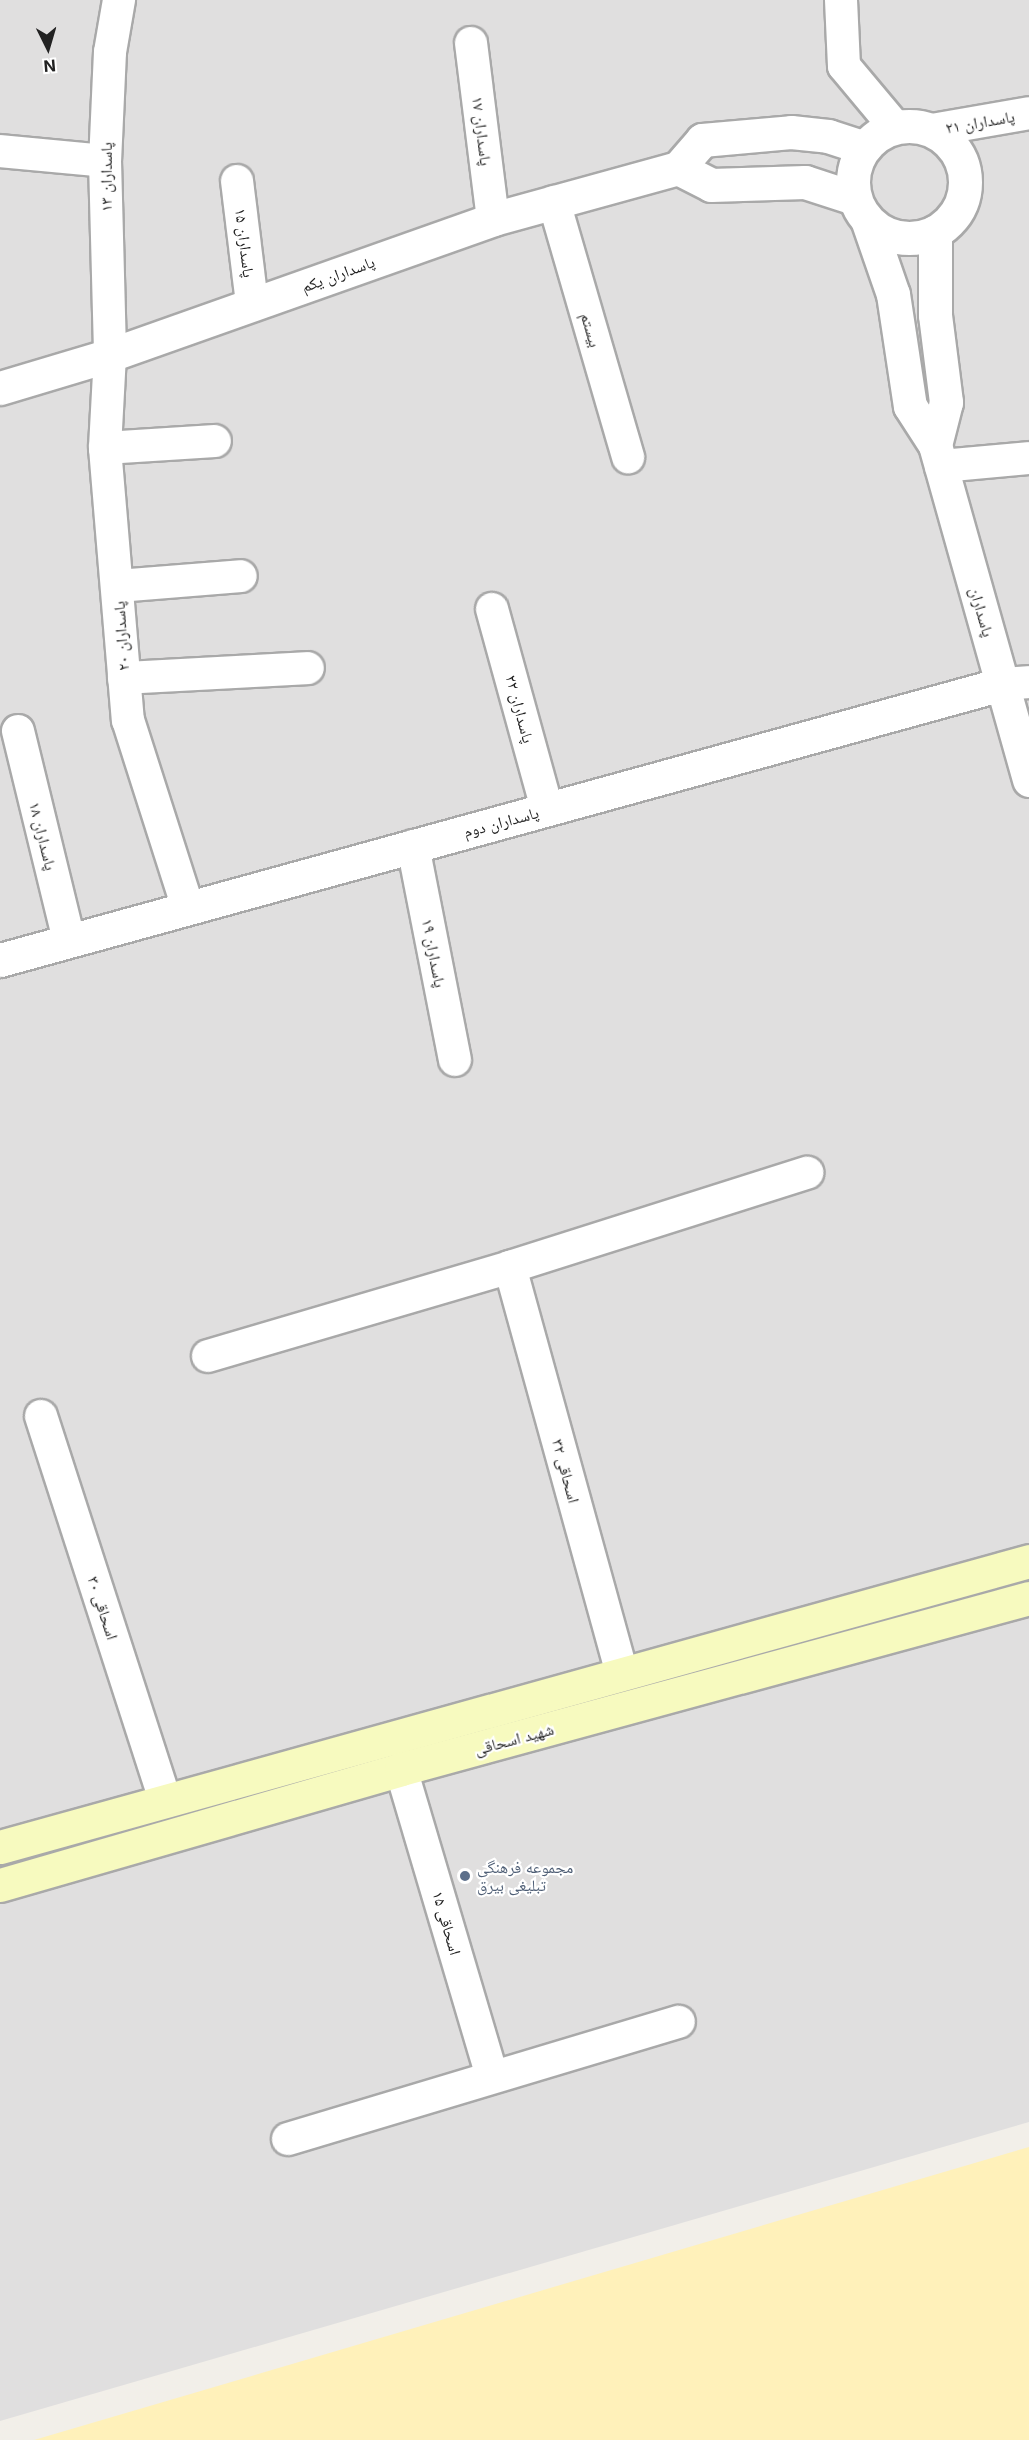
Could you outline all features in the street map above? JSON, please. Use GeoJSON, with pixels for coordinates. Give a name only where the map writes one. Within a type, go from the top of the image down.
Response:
{"type":"FeatureCollection","features":[{"type":"Feature","properties":{"kind":"main road","name":"شهید اسحاقی"},"geometry":{"type":"LineString","coordinates":[[0,1847],[1029,1561]]}},
{"type":"Feature","properties":{"kind":"main road","name":"شهید اسحاقی"},"geometry":{"type":"LineString","coordinates":[[0,1885],[402,1769],[1029,1598]]}},
{"type":"Feature","properties":{"kind":"street","name":"پاسداران ۱۳"},"geometry":{"type":"LineString","coordinates":[[110,355],[105,161],[110,52],[119,0]]}},
{"type":"Feature","properties":{"kind":"street"},"geometry":{"type":"LineString","coordinates":[[841,0],[844,66],[895,127]]}},
{"type":"Feature","properties":{"kind":"street","name":"پاسداران ۱۷"},"geometry":{"type":"LineString","coordinates":[[471,43],[493,219]]}},
{"type":"Feature","properties":{"kind":"street","name":"پاسداران ۲۱"},"geometry":{"type":"LineString","coordinates":[[932,130],[1029,113]]}},
{"type":"Feature","properties":{"kind":"street"},"geometry":{"type":"LineString","coordinates":[[861,210],[853,172],[864,148],[878,135],[895,127],[932,130],[949,143],[960,160],[965,181],[962,201],[951,219],[935,232],[918,238],[900,238],[883,232],[861,210],[805,182],[711,185],[678,168],[702,140],[791,132],[828,136],[864,148]]}},
{"type":"Feature","properties":{"kind":"street"},"geometry":{"type":"LineString","coordinates":[[0,151],[105,161]]}},
{"type":"Feature","properties":{"kind":"street","name":"پاسداران یکم"},"geometry":{"type":"LineString","coordinates":[[0,388],[110,355],[493,219],[678,168]]}},
{"type":"Feature","properties":{"kind":"street","name":"پاسداران ۱۵"},"geometry":{"type":"LineString","coordinates":[[237,181],[252,304]]}},
{"type":"Feature","properties":{"kind":"street","name":"بیستم"},"geometry":{"type":"LineString","coordinates":[[554,202],[628,458]]}},
{"type":"Feature","properties":{"kind":"street","name":"پاسداران"},"geometry":{"type":"LineString","coordinates":[[861,210],[892,294],[910,406],[938,455],[1016,683],[1029,780]]}},
{"type":"Feature","properties":{"kind":"street","name":"پاسداران"},"geometry":{"type":"LineString","coordinates":[[935,232],[935,315],[946,402],[938,455]]}},
{"type":"Feature","properties":{"kind":"street","name":"پاسداران ۲۰"},"geometry":{"type":"LineString","coordinates":[[110,355],[105,448],[128,720],[188,908]]}},
{"type":"Feature","properties":{"kind":"street"},"geometry":{"type":"LineString","coordinates":[[105,448],[215,441]]}},
{"type":"Feature","properties":{"kind":"street"},"geometry":{"type":"LineString","coordinates":[[938,455],[1029,458]]}},
{"type":"Feature","properties":{"kind":"street"},"geometry":{"type":"LineString","coordinates":[[118,586],[241,576]]}},
{"type":"Feature","properties":{"kind":"street","name":"پاسداران ۲۲"},"geometry":{"type":"LineString","coordinates":[[492,609],[547,809]]}},
{"type":"Feature","properties":{"kind":"street"},"geometry":{"type":"LineString","coordinates":[[124,678],[308,668]]}},
{"type":"Feature","properties":{"kind":"street","name":"پاسداران دوم"},"geometry":{"type":"LineString","coordinates":[[0,960],[547,809],[1016,683]]}},
{"type":"Feature","properties":{"kind":"street","name":"پاسداران ۱۸"},"geometry":{"type":"LineString","coordinates":[[18,731],[69,941]]}},
{"type":"Feature","properties":{"kind":"street","name":"پاسداران ۱۹"},"geometry":{"type":"LineString","coordinates":[[413,846],[455,1060]]}},
{"type":"Feature","properties":{"kind":"street"},"geometry":{"type":"LineString","coordinates":[[208,1356],[510,1267],[807,1173]]}},
{"type":"Feature","properties":{"kind":"street","name":"اسحاقی ۳۲"},"geometry":{"type":"LineString","coordinates":[[510,1267],[622,1674]]}},
{"type":"Feature","properties":{"kind":"street","name":"اسحاقی ۳۰"},"geometry":{"type":"LineString","coordinates":[[41,1416],[165,1801]]}},
{"type":"Feature","properties":{"kind":"street","name":"اسحاقی ۱۵"},"geometry":{"type":"LineString","coordinates":[[402,1769],[492,2077]]}},
{"type":"Feature","properties":{"kind":"street"},"geometry":{"type":"LineString","coordinates":[[288,2139],[679,2022]]}},
{"type":"Feature","properties":{"kind":"shaded area"},"geometry":{"type":"Polygon","coordinates":[[[0,0],[1029,0],[1029,2122],[0,2421],[0,0]]]}},
{"type":"Feature","properties":{"kind":"sand"},"geometry":{"type":"Polygon","coordinates":[[[1029,2147],[1029,2440],[34,2440],[1029,2147]]]}},
{"type":"Feature","properties":{"kind":"place","name":"مجموعه فرهنگی تبلیغی بیرق"},"geometry":{"type":"Point","coordinates":[465,1876]}}]}
